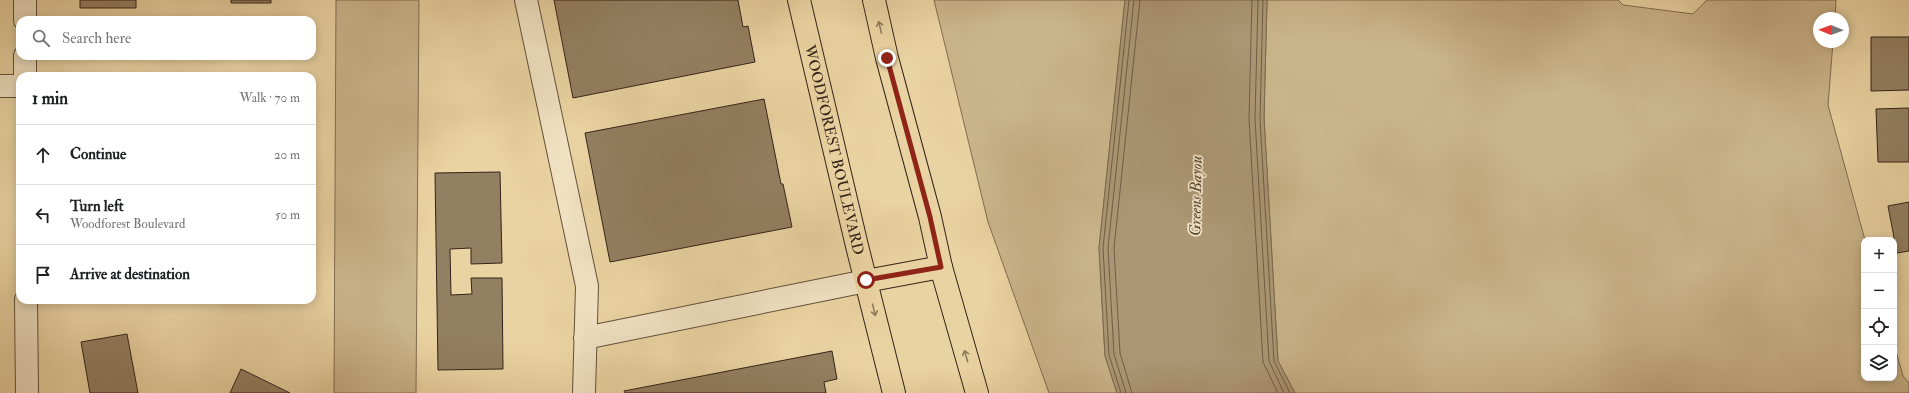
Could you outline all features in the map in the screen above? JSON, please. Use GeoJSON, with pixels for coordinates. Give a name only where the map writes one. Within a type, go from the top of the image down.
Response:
{"type":"FeatureCollection","features":[{"type":"Feature","properties":{"kind":"main road","name":"WOODFOREST BOULEVARD"},"geometry":{"type":"LineString","coordinates":[[800,0],[894,393]]}},
{"type":"Feature","properties":{"kind":"main road"},"geometry":{"type":"LineString","coordinates":[[874,0],[887,58],[930,217],[941,267],[977,393]]}},
{"type":"Feature","properties":{"kind":"main road"},"geometry":{"type":"LineString","coordinates":[[866,280],[941,267]]}},
{"type":"Feature","properties":{"kind":"street"},"geometry":{"type":"LineString","coordinates":[[25,0],[25,16]]}},
{"type":"Feature","properties":{"kind":"street"},"geometry":{"type":"LineString","coordinates":[[526,0],[587,286],[584,393]]}},
{"type":"Feature","properties":{"kind":"street"},"geometry":{"type":"LineString","coordinates":[[25,60],[25,72]]}},
{"type":"Feature","properties":{"kind":"street"},"geometry":{"type":"LineString","coordinates":[[0,86],[16,86]]}},
{"type":"Feature","properties":{"kind":"street"},"geometry":{"type":"LineString","coordinates":[[585,338],[866,280]]}},
{"type":"Feature","properties":{"kind":"street"},"geometry":{"type":"LineString","coordinates":[[26,304],[27,393]]}},
{"type":"Feature","properties":{"kind":"shaded area"},"geometry":{"type":"Polygon","coordinates":[[[336,0],[419,0],[416,393],[334,393],[336,0]]]}},
{"type":"Feature","properties":{"kind":"shaded area"},"geometry":{"type":"Polygon","coordinates":[[[934,0],[1125,0],[1099,248],[1105,356],[1117,393],[1049,393],[988,222],[934,0]]]}},
{"type":"Feature","properties":{"kind":"shaded area"},"geometry":{"type":"Polygon","coordinates":[[[1267,0],[1618,0],[1623,5],[1693,14],[1707,0],[1836,0],[1835,12],[1813,12],[1813,48],[1833,48],[1828,105],[1864,237],[1861,237],[1861,381],[1897,381],[1897,355],[1903,376],[1909,383],[1909,393],[1295,393],[1278,361],[1264,118],[1267,0]]]}},
{"type":"Feature","properties":{"kind":"water","name":"Greens Bayou"},"geometry":{"type":"Polygon","coordinates":[[[1125,0],[1267,0],[1264,118],[1278,361],[1295,393],[1117,393],[1105,356],[1099,248],[1125,0]]]}},
{"type":"Feature","properties":{"kind":"building"},"geometry":{"type":"Polygon","coordinates":[[[80,0],[136,0],[136,8],[80,8],[80,0]]]}},
{"type":"Feature","properties":{"kind":"building"},"geometry":{"type":"Polygon","coordinates":[[[231,0],[271,0],[271,3],[231,3],[231,0]]]}},
{"type":"Feature","properties":{"kind":"building"},"geometry":{"type":"Polygon","coordinates":[[[554,0],[738,0],[743,27],[748,26],[755,62],[573,98],[554,0]]]}},
{"type":"Feature","properties":{"kind":"building"},"geometry":{"type":"Polygon","coordinates":[[[1871,37],[1909,37],[1909,90],[1871,91],[1871,37]]]}},
{"type":"Feature","properties":{"kind":"building"},"geometry":{"type":"Polygon","coordinates":[[[764,99],[781,184],[783,184],[792,227],[610,262],[585,133],[764,99]]]}},
{"type":"Feature","properties":{"kind":"building"},"geometry":{"type":"Polygon","coordinates":[[[1909,108],[1909,162],[1878,162],[1876,109],[1909,108]]]}},
{"type":"Feature","properties":{"kind":"building"},"geometry":{"type":"Polygon","coordinates":[[[500,172],[502,263],[471,264],[471,248],[450,249],[451,295],[472,294],[471,278],[502,278],[503,369],[438,370],[435,173],[500,172]]]}},
{"type":"Feature","properties":{"kind":"building"},"geometry":{"type":"Polygon","coordinates":[[[1909,202],[1909,251],[1897,253],[1897,237],[1894,237],[1888,206],[1909,202]]]}},
{"type":"Feature","properties":{"kind":"building"},"geometry":{"type":"Polygon","coordinates":[[[127,334],[138,393],[90,393],[81,342],[127,334]]]}},
{"type":"Feature","properties":{"kind":"building"},"geometry":{"type":"Polygon","coordinates":[[[832,351],[837,379],[824,382],[826,393],[625,393],[624,391],[832,351]]]}},
{"type":"Feature","properties":{"kind":"building"},"geometry":{"type":"Polygon","coordinates":[[[241,369],[290,393],[230,393],[241,369]]]}},
{"type":"Feature","properties":{"kind":"route"},"geometry":{"type":"LineString","coordinates":[[866,280],[941,267],[930,217],[887,58]]}}]}
